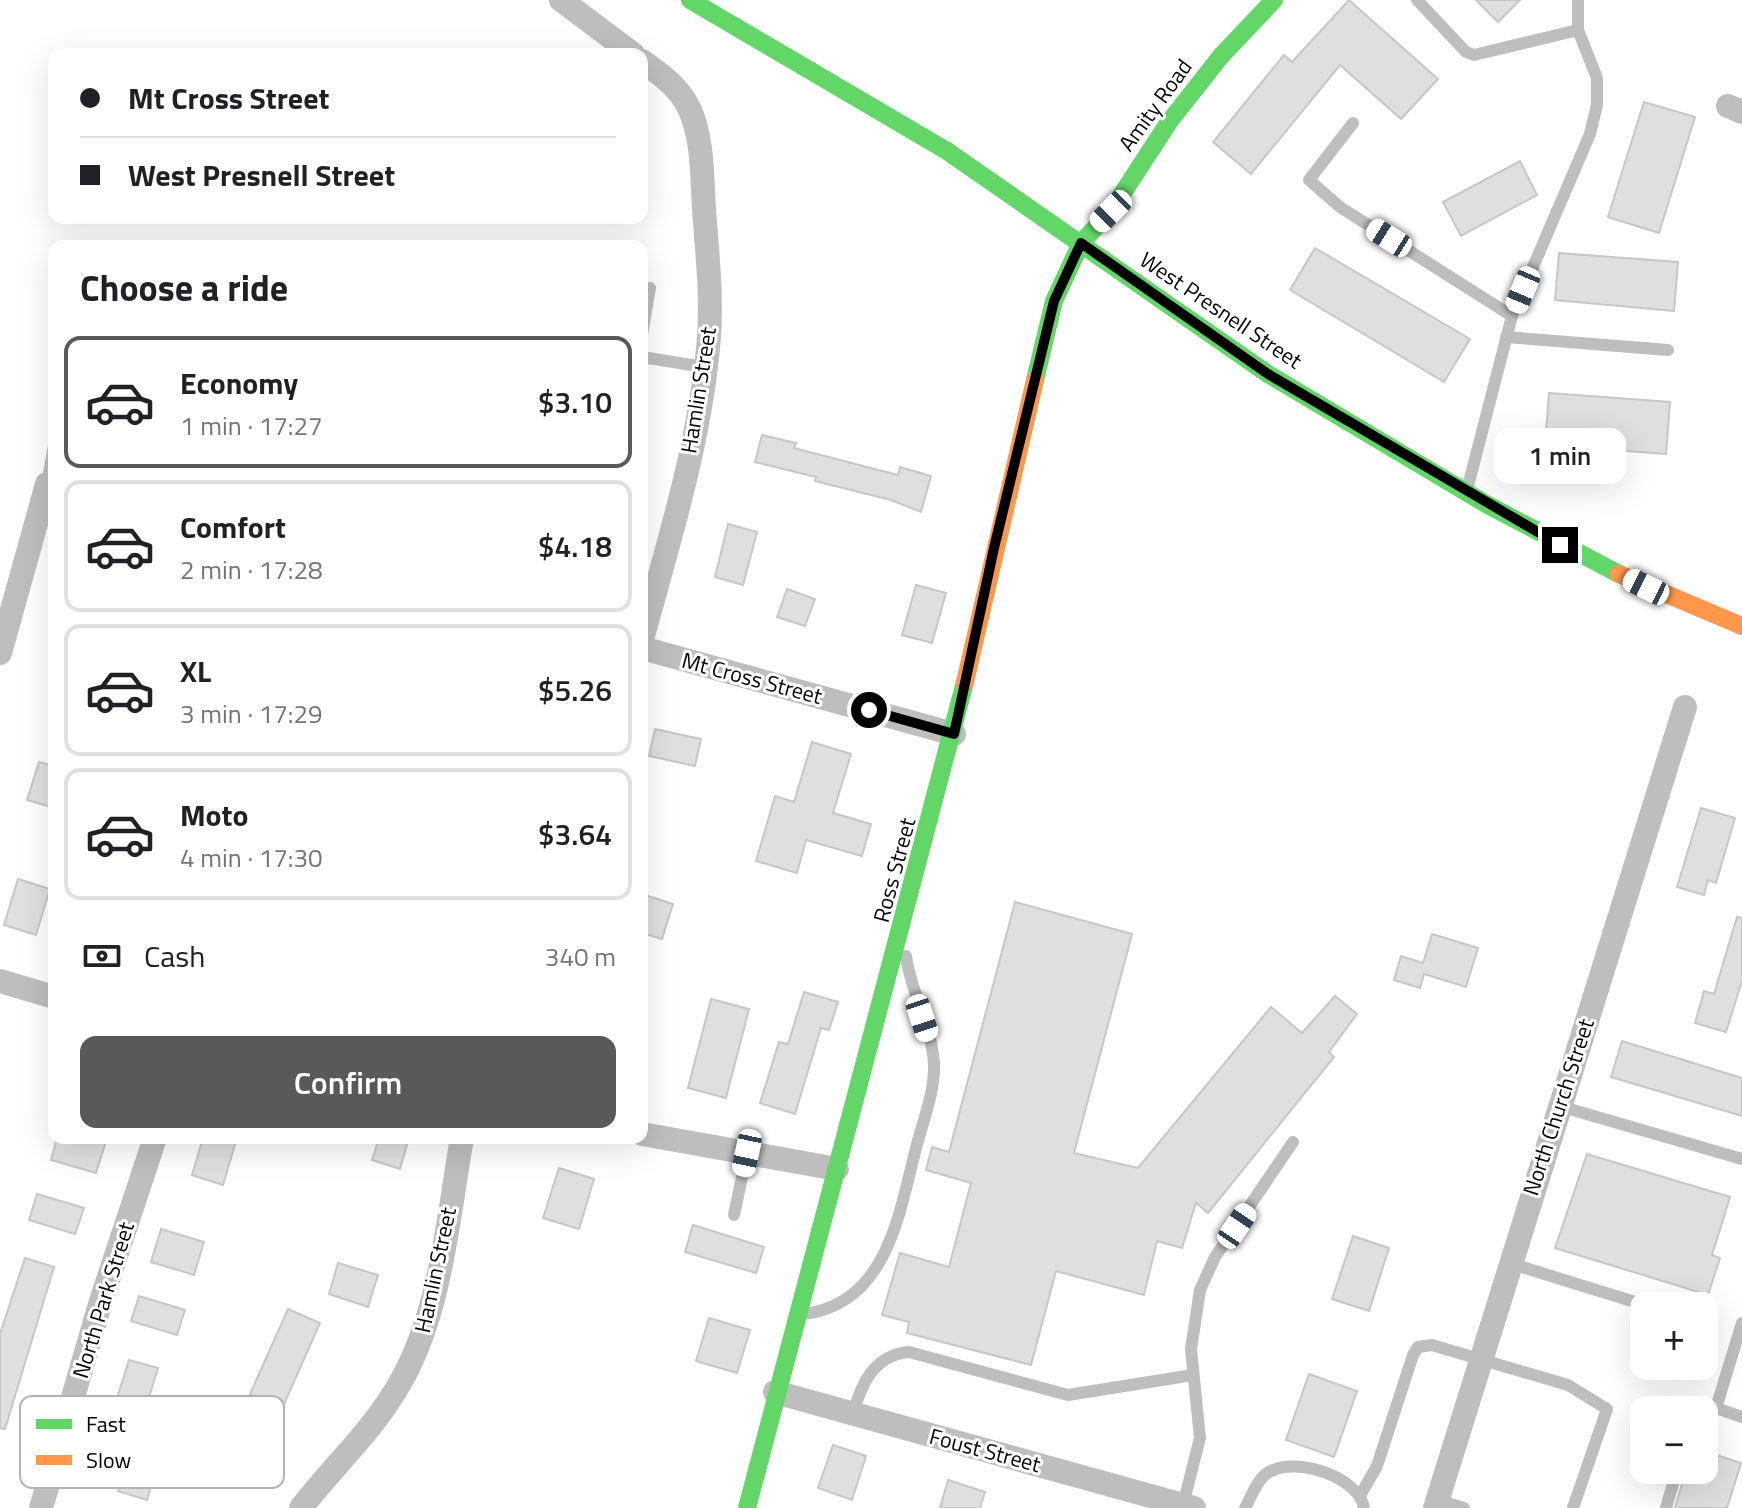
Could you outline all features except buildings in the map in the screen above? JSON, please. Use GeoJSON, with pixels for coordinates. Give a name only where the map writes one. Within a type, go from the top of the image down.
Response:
{"type":"FeatureCollection","features":[{"type":"Feature","properties":{"kind":"street"},"geometry":{"type":"LineString","coordinates":[[561,0],[625,48]]}},
{"type":"Feature","properties":{"kind":"street","name":"West Presnell Street"},"geometry":{"type":"LineString","coordinates":[[690,0],[947,151],[1268,374],[1466,493],[1560,545],[1674,600],[1742,626]]}},
{"type":"Feature","properties":{"kind":"street","name":"Amity Road"},"geometry":{"type":"LineString","coordinates":[[1081,243],[1111,211],[1169,122],[1213,67],[1274,0]]}},
{"type":"Feature","properties":{"kind":"street","name":"Hamlin Street"},"geometry":{"type":"LineString","coordinates":[[648,66],[670,82],[689,108],[698,145],[709,295],[704,367],[674,525],[648,618]]}},
{"type":"Feature","properties":{"kind":"street","name":"Ross Street"},"geometry":{"type":"LineString","coordinates":[[747,1508],[775,1392],[954,734],[994,548],[1054,301],[1081,243]]}},
{"type":"Feature","properties":{"kind":"street"},"geometry":{"type":"LineString","coordinates":[[0,653],[48,492]]}},
{"type":"Feature","properties":{"kind":"street","name":"Mt Cross Street"},"geometry":{"type":"LineString","coordinates":[[648,650],[954,734]]}},
{"type":"Feature","properties":{"kind":"street","name":"North Church Street"},"geometry":{"type":"LineString","coordinates":[[1436,1504],[1685,707]]}},
{"type":"Feature","properties":{"kind":"street"},"geometry":{"type":"LineString","coordinates":[[0,981],[48,995]]}},
{"type":"Feature","properties":{"kind":"street"},"geometry":{"type":"LineString","coordinates":[[648,1135],[837,1169]]}},
{"type":"Feature","properties":{"kind":"street","name":"North Park Street"},"geometry":{"type":"LineString","coordinates":[[73,1396],[153,1144]]}},
{"type":"Feature","properties":{"kind":"street","name":"Hamlin Street"},"geometry":{"type":"LineString","coordinates":[[301,1508],[369,1427],[414,1356],[437,1274],[461,1144]]}},
{"type":"Feature","properties":{"kind":"street","name":"Foust Street"},"geometry":{"type":"LineString","coordinates":[[775,1392],[1189,1506]]}},
{"type":"Feature","properties":{"kind":"street","name":"North Park Street"},"geometry":{"type":"LineString","coordinates":[[41,1508],[47,1488]]}},
{"type":"Feature","properties":{"kind":"lane"},"geometry":{"type":"LineString","coordinates":[[1417,0],[1466,52],[1474,55],[1578,30]]}},
{"type":"Feature","properties":{"kind":"lane"},"geometry":{"type":"LineString","coordinates":[[1466,493],[1512,316],[1590,134],[1597,105],[1597,78],[1578,30],[1578,0]]}},
{"type":"Feature","properties":{"kind":"lane"},"geometry":{"type":"LineString","coordinates":[[1353,123],[1309,180],[1340,207],[1512,316]]}},
{"type":"Feature","properties":{"kind":"lane"},"geometry":{"type":"LineString","coordinates":[[648,300],[650,288]]}},
{"type":"Feature","properties":{"kind":"lane"},"geometry":{"type":"LineString","coordinates":[[1506,337],[1668,350]]}},
{"type":"Feature","properties":{"kind":"lane"},"geometry":{"type":"LineString","coordinates":[[648,358],[704,367]]}},
{"type":"Feature","properties":{"kind":"lane"},"geometry":{"type":"LineString","coordinates":[[797,1314],[829,1309],[850,1297],[881,1262],[896,1225],[934,1066],[908,969],[902,933]]}},
{"type":"Feature","properties":{"kind":"lane"},"geometry":{"type":"LineString","coordinates":[[1559,1106],[1742,1159]]}},
{"type":"Feature","properties":{"kind":"lane"},"geometry":{"type":"LineString","coordinates":[[1189,1506],[1200,1438],[1191,1349],[1200,1290],[1215,1257],[1293,1142]]}},
{"type":"Feature","properties":{"kind":"lane"},"geometry":{"type":"LineString","coordinates":[[734,1215],[747,1153]]}},
{"type":"Feature","properties":{"kind":"lane"},"geometry":{"type":"LineString","coordinates":[[1509,1263],[1630,1300]]}},
{"type":"Feature","properties":{"kind":"lane"},"geometry":{"type":"LineString","coordinates":[[1718,1401],[1742,1323]]}},
{"type":"Feature","properties":{"kind":"lane"},"geometry":{"type":"LineString","coordinates":[[1364,1508],[1361,1494],[1377,1466],[1418,1347],[1432,1345],[1568,1385],[1607,1409],[1573,1508]]}},
{"type":"Feature","properties":{"kind":"lane"},"geometry":{"type":"LineString","coordinates":[[853,1414],[868,1375],[882,1360],[899,1353],[909,1352],[1068,1395],[1193,1375]]}},
{"type":"Feature","properties":{"kind":"lane"},"geometry":{"type":"LineString","coordinates":[[1718,1409],[1742,1417]]}},
{"type":"Feature","properties":{"kind":"lane"},"geometry":{"type":"LineString","coordinates":[[1245,1508],[1262,1477],[1272,1470],[1287,1467],[1336,1477],[1361,1494]]}},
{"type":"Feature","properties":{"kind":"lane"},"geometry":{"type":"LineString","coordinates":[[1666,1508],[1673,1484]]}},
{"type":"Feature","properties":{"kind":"lane"},"geometry":{"type":"LineString","coordinates":[[1436,1504],[1464,1508]]}},
{"type":"Feature","properties":{"kind":"traffic: fast"},"geometry":{"type":"LineString","coordinates":[[690,0],[947,151],[1268,374],[1486,504],[1619,574]]}},
{"type":"Feature","properties":{"kind":"traffic: fast"},"geometry":{"type":"LineString","coordinates":[[1035,380],[1054,301],[1081,243],[1111,211],[1169,122],[1221,56],[1274,0]]}},
{"type":"Feature","properties":{"kind":"traffic: fast"},"geometry":{"type":"LineString","coordinates":[[747,1508],[965,682]]}},
{"type":"Feature","properties":{"kind":"traffic: slow"},"geometry":{"type":"LineString","coordinates":[[965,682],[1035,380]]}},
{"type":"Feature","properties":{"kind":"traffic: slow"},"geometry":{"type":"LineString","coordinates":[[1619,574],[1742,626]]}},
{"type":"Feature","properties":{"kind":"route"},"geometry":{"type":"LineString","coordinates":[[869,710],[954,734],[994,548],[1054,301],[1081,243],[1268,374],[1560,545]]}}]}
